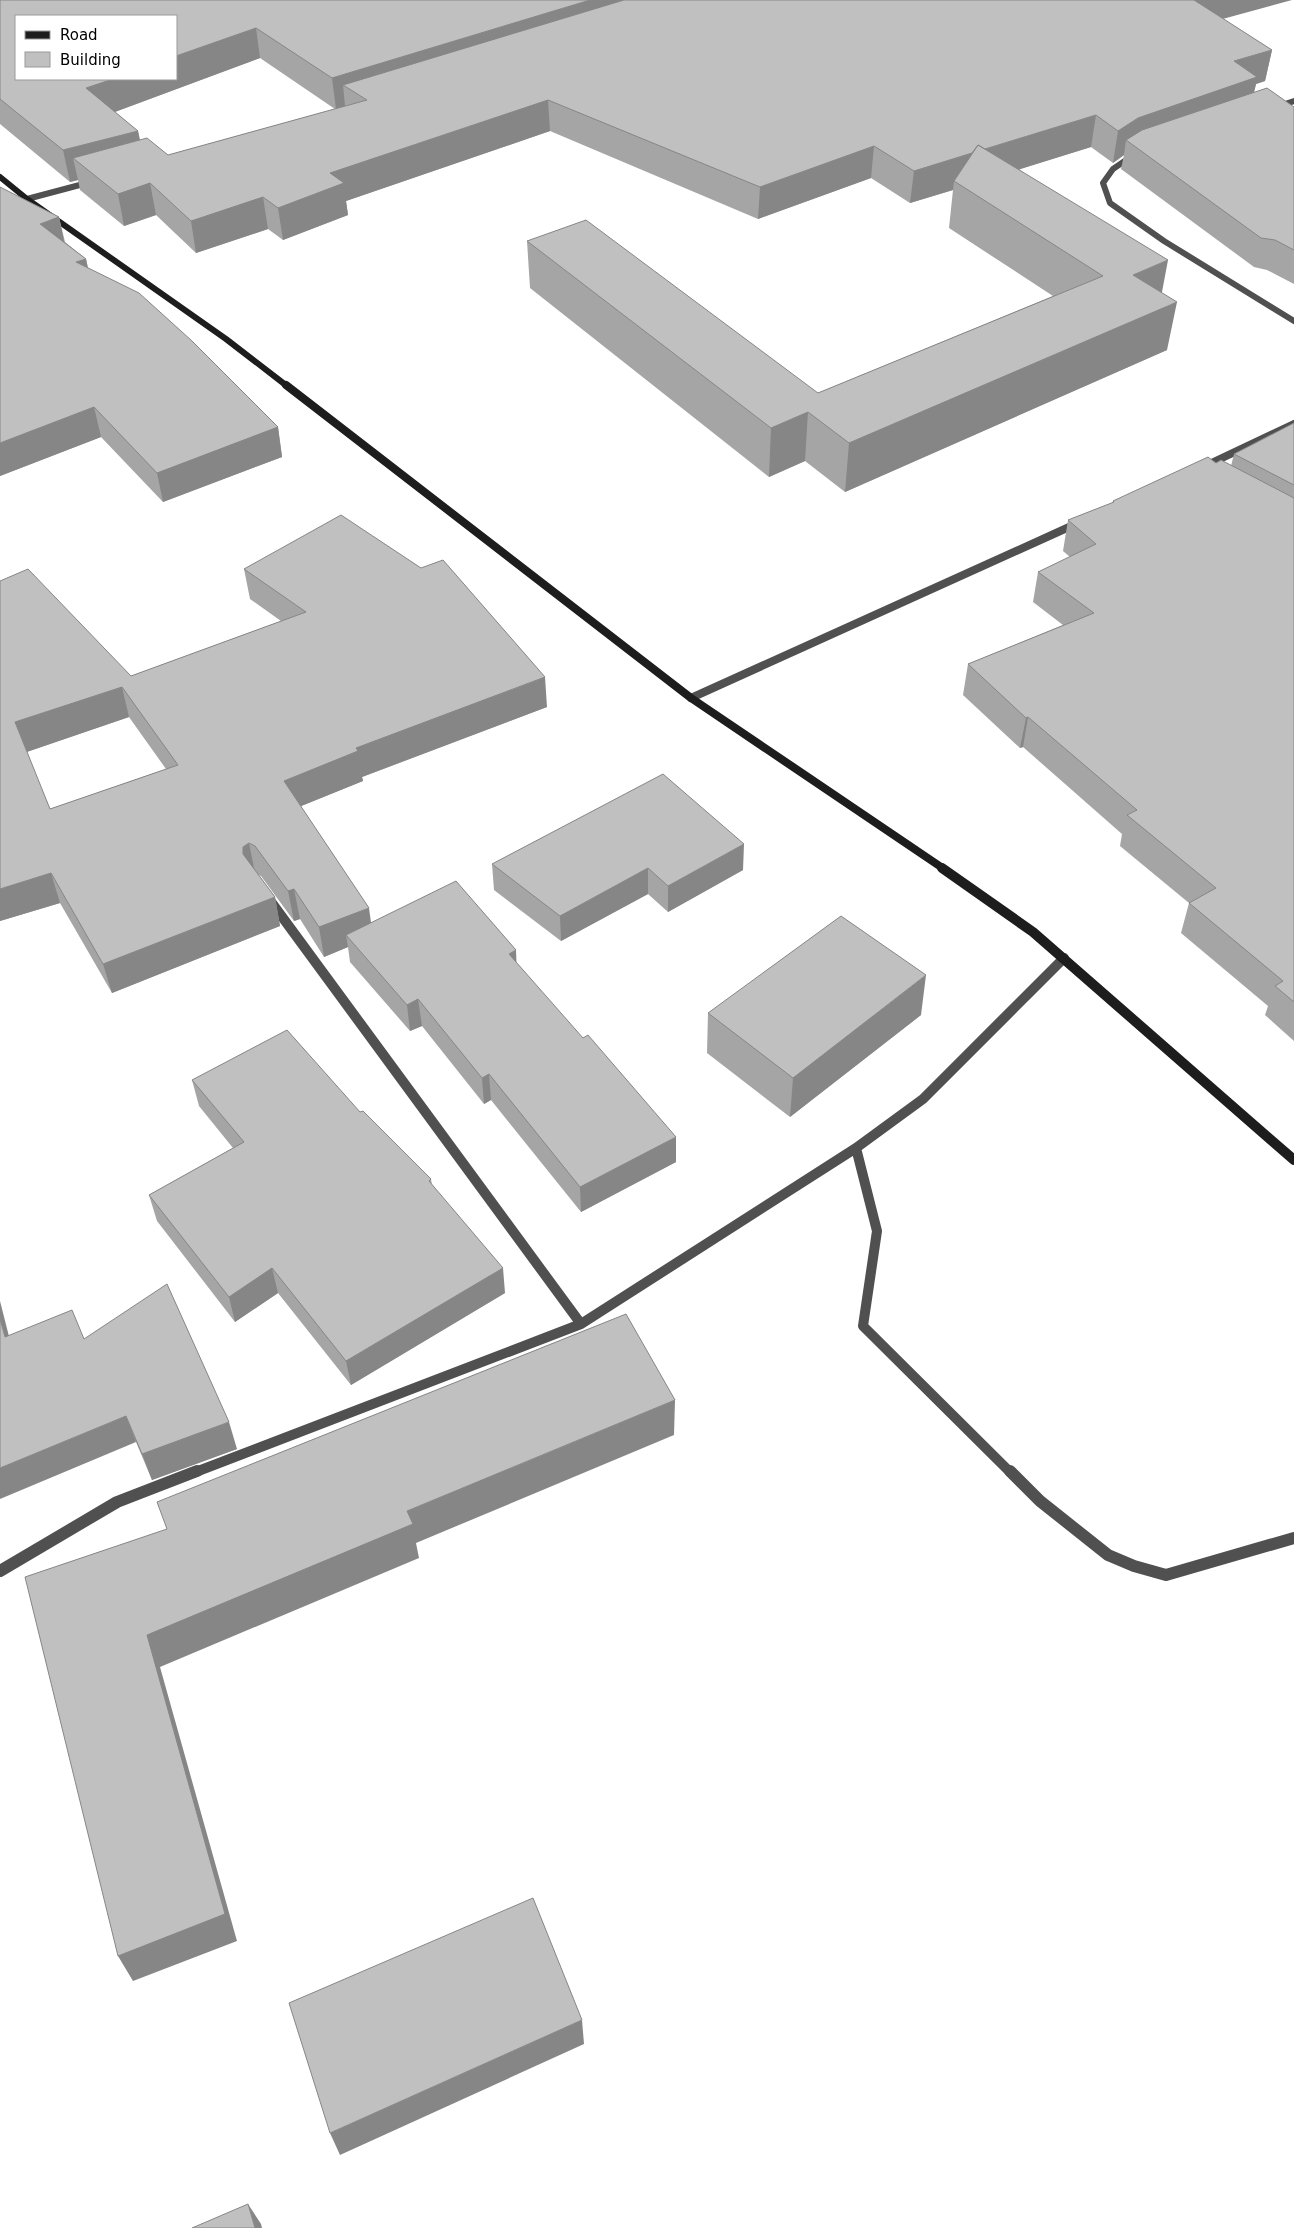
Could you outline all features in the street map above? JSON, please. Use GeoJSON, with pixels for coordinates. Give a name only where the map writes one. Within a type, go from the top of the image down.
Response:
{"type":"FeatureCollection","features":[{"type":"Feature","properties":{"kind":"main road"},"geometry":{"type":"LineString","coordinates":[[0,177],[27,199],[226,339],[692,698],[905,841],[1033,932],[1294,1160]]}},
{"type":"Feature","properties":{"kind":"street"},"geometry":{"type":"LineString","coordinates":[[1267,109],[1294,101]]}},
{"type":"Feature","properties":{"kind":"street"},"geometry":{"type":"LineString","coordinates":[[1143,151],[1134,154],[1113,169],[1103,182],[1110,203],[1164,241],[1294,321]]}},
{"type":"Feature","properties":{"kind":"street"},"geometry":{"type":"LineString","coordinates":[[27,199],[102,178]]}},
{"type":"Feature","properties":{"kind":"street"},"geometry":{"type":"LineString","coordinates":[[1190,472],[1294,424]]}},
{"type":"Feature","properties":{"kind":"street"},"geometry":{"type":"LineString","coordinates":[[692,698],[1091,518]]}},
{"type":"Feature","properties":{"kind":"street"},"geometry":{"type":"LineString","coordinates":[[261,888],[581,1324]]}},
{"type":"Feature","properties":{"kind":"street"},"geometry":{"type":"LineString","coordinates":[[0,1571],[117,1502],[581,1324],[856,1148],[923,1099],[1064,958]]}},
{"type":"Feature","properties":{"kind":"street"},"geometry":{"type":"LineString","coordinates":[[856,1148],[877,1230],[864,1326],[1040,1501],[1108,1555],[1134,1566],[1166,1575],[1294,1538]]}},
{"type":"Feature","properties":{"kind":"building"},"geometry":{"type":"Polygon","coordinates":[[[0,0],[590,0],[332,78],[256,28],[178,55],[178,15],[15,15],[15,80],[110,80],[86,88],[138,131],[63,150],[0,99],[0,0]]]}},
{"type":"Feature","properties":{"kind":"building"},"geometry":{"type":"Polygon","coordinates":[[[624,0],[1194,0],[1272,50],[1234,61],[1257,77],[1138,118],[1118,131],[1096,115],[985,149],[978,145],[972,153],[914,171],[874,146],[760,187],[548,100],[330,173],[344,183],[278,208],[263,197],[191,221],[150,183],[118,194],[73,158],[147,138],[168,155],[367,100],[343,85],[624,0]]]}},
{"type":"Feature","properties":{"kind":"building"},"geometry":{"type":"Polygon","coordinates":[[[1267,88],[1294,107],[1294,250],[1275,240],[1261,238],[1126,140],[1142,130],[1267,88]]]}},
{"type":"Feature","properties":{"kind":"building"},"geometry":{"type":"Polygon","coordinates":[[[978,145],[1168,260],[1133,275],[1177,302],[849,443],[808,412],[771,428],[527,241],[586,220],[818,393],[1103,276],[954,181],[978,145]]]}},
{"type":"Feature","properties":{"kind":"building"},"geometry":{"type":"Polygon","coordinates":[[[0,187],[59,217],[40,224],[86,259],[76,262],[139,293],[192,341],[278,427],[157,473],[94,407],[0,443],[0,187]]]}},
{"type":"Feature","properties":{"kind":"building"},"geometry":{"type":"Polygon","coordinates":[[[1294,423],[1294,485],[1234,454],[1294,423]]]}},
{"type":"Feature","properties":{"kind":"building"},"geometry":{"type":"Polygon","coordinates":[[[1208,457],[1216,463],[1221,460],[1294,498],[1294,1002],[1275,986],[1283,981],[1189,903],[1216,888],[1127,815],[1137,810],[1028,717],[1026,718],[968,664],[1094,613],[1038,572],[1096,544],[1068,520],[1114,502],[1208,457]]]}},
{"type":"Feature","properties":{"kind":"building"},"geometry":{"type":"Polygon","coordinates":[[[341,515],[421,568],[443,560],[545,677],[356,748],[358,751],[284,781],[369,908],[319,927],[294,889],[288,891],[255,846],[249,843],[243,847],[243,854],[275,897],[103,964],[51,873],[0,889],[0,581],[28,569],[131,676],[306,612],[244,569],[341,515]],[[122,687],[15,722],[50,809],[178,765],[122,687]]]}},
{"type":"Feature","properties":{"kind":"building"},"geometry":{"type":"Polygon","coordinates":[[[663,774],[744,844],[668,886],[648,868],[560,916],[492,864],[663,774]]]}},
{"type":"Feature","properties":{"kind":"building"},"geometry":{"type":"Polygon","coordinates":[[[456,881],[516,950],[509,954],[583,1038],[588,1035],[676,1137],[580,1187],[489,1074],[482,1078],[418,999],[407,1005],[346,935],[456,881]]]}},
{"type":"Feature","properties":{"kind":"building"},"geometry":{"type":"Polygon","coordinates":[[[841,916],[926,975],[793,1078],[708,1013],[841,916]]]}},
{"type":"Feature","properties":{"kind":"building"},"geometry":{"type":"Polygon","coordinates":[[[287,1030],[360,1112],[363,1111],[431,1179],[429,1181],[503,1268],[346,1361],[272,1268],[229,1297],[149,1195],[244,1142],[192,1080],[287,1030]]]}},
{"type":"Feature","properties":{"kind":"building"},"geometry":{"type":"Polygon","coordinates":[[[167,1284],[229,1422],[142,1454],[126,1416],[0,1468],[0,1319],[5,1337],[72,1310],[84,1339],[167,1284]]]}},
{"type":"Feature","properties":{"kind":"building"},"geometry":{"type":"Polygon","coordinates":[[[626,1314],[675,1400],[407,1511],[413,1524],[147,1635],[225,1914],[118,1956],[25,1577],[167,1529],[157,1502],[626,1314]]]}},
{"type":"Feature","properties":{"kind":"building"},"geometry":{"type":"Polygon","coordinates":[[[533,1898],[582,2020],[330,2133],[289,2003],[533,1898]]]}},
{"type":"Feature","properties":{"kind":"building"},"geometry":{"type":"Polygon","coordinates":[[[248,2204],[255,2228],[192,2228],[248,2204]]]}}]}
